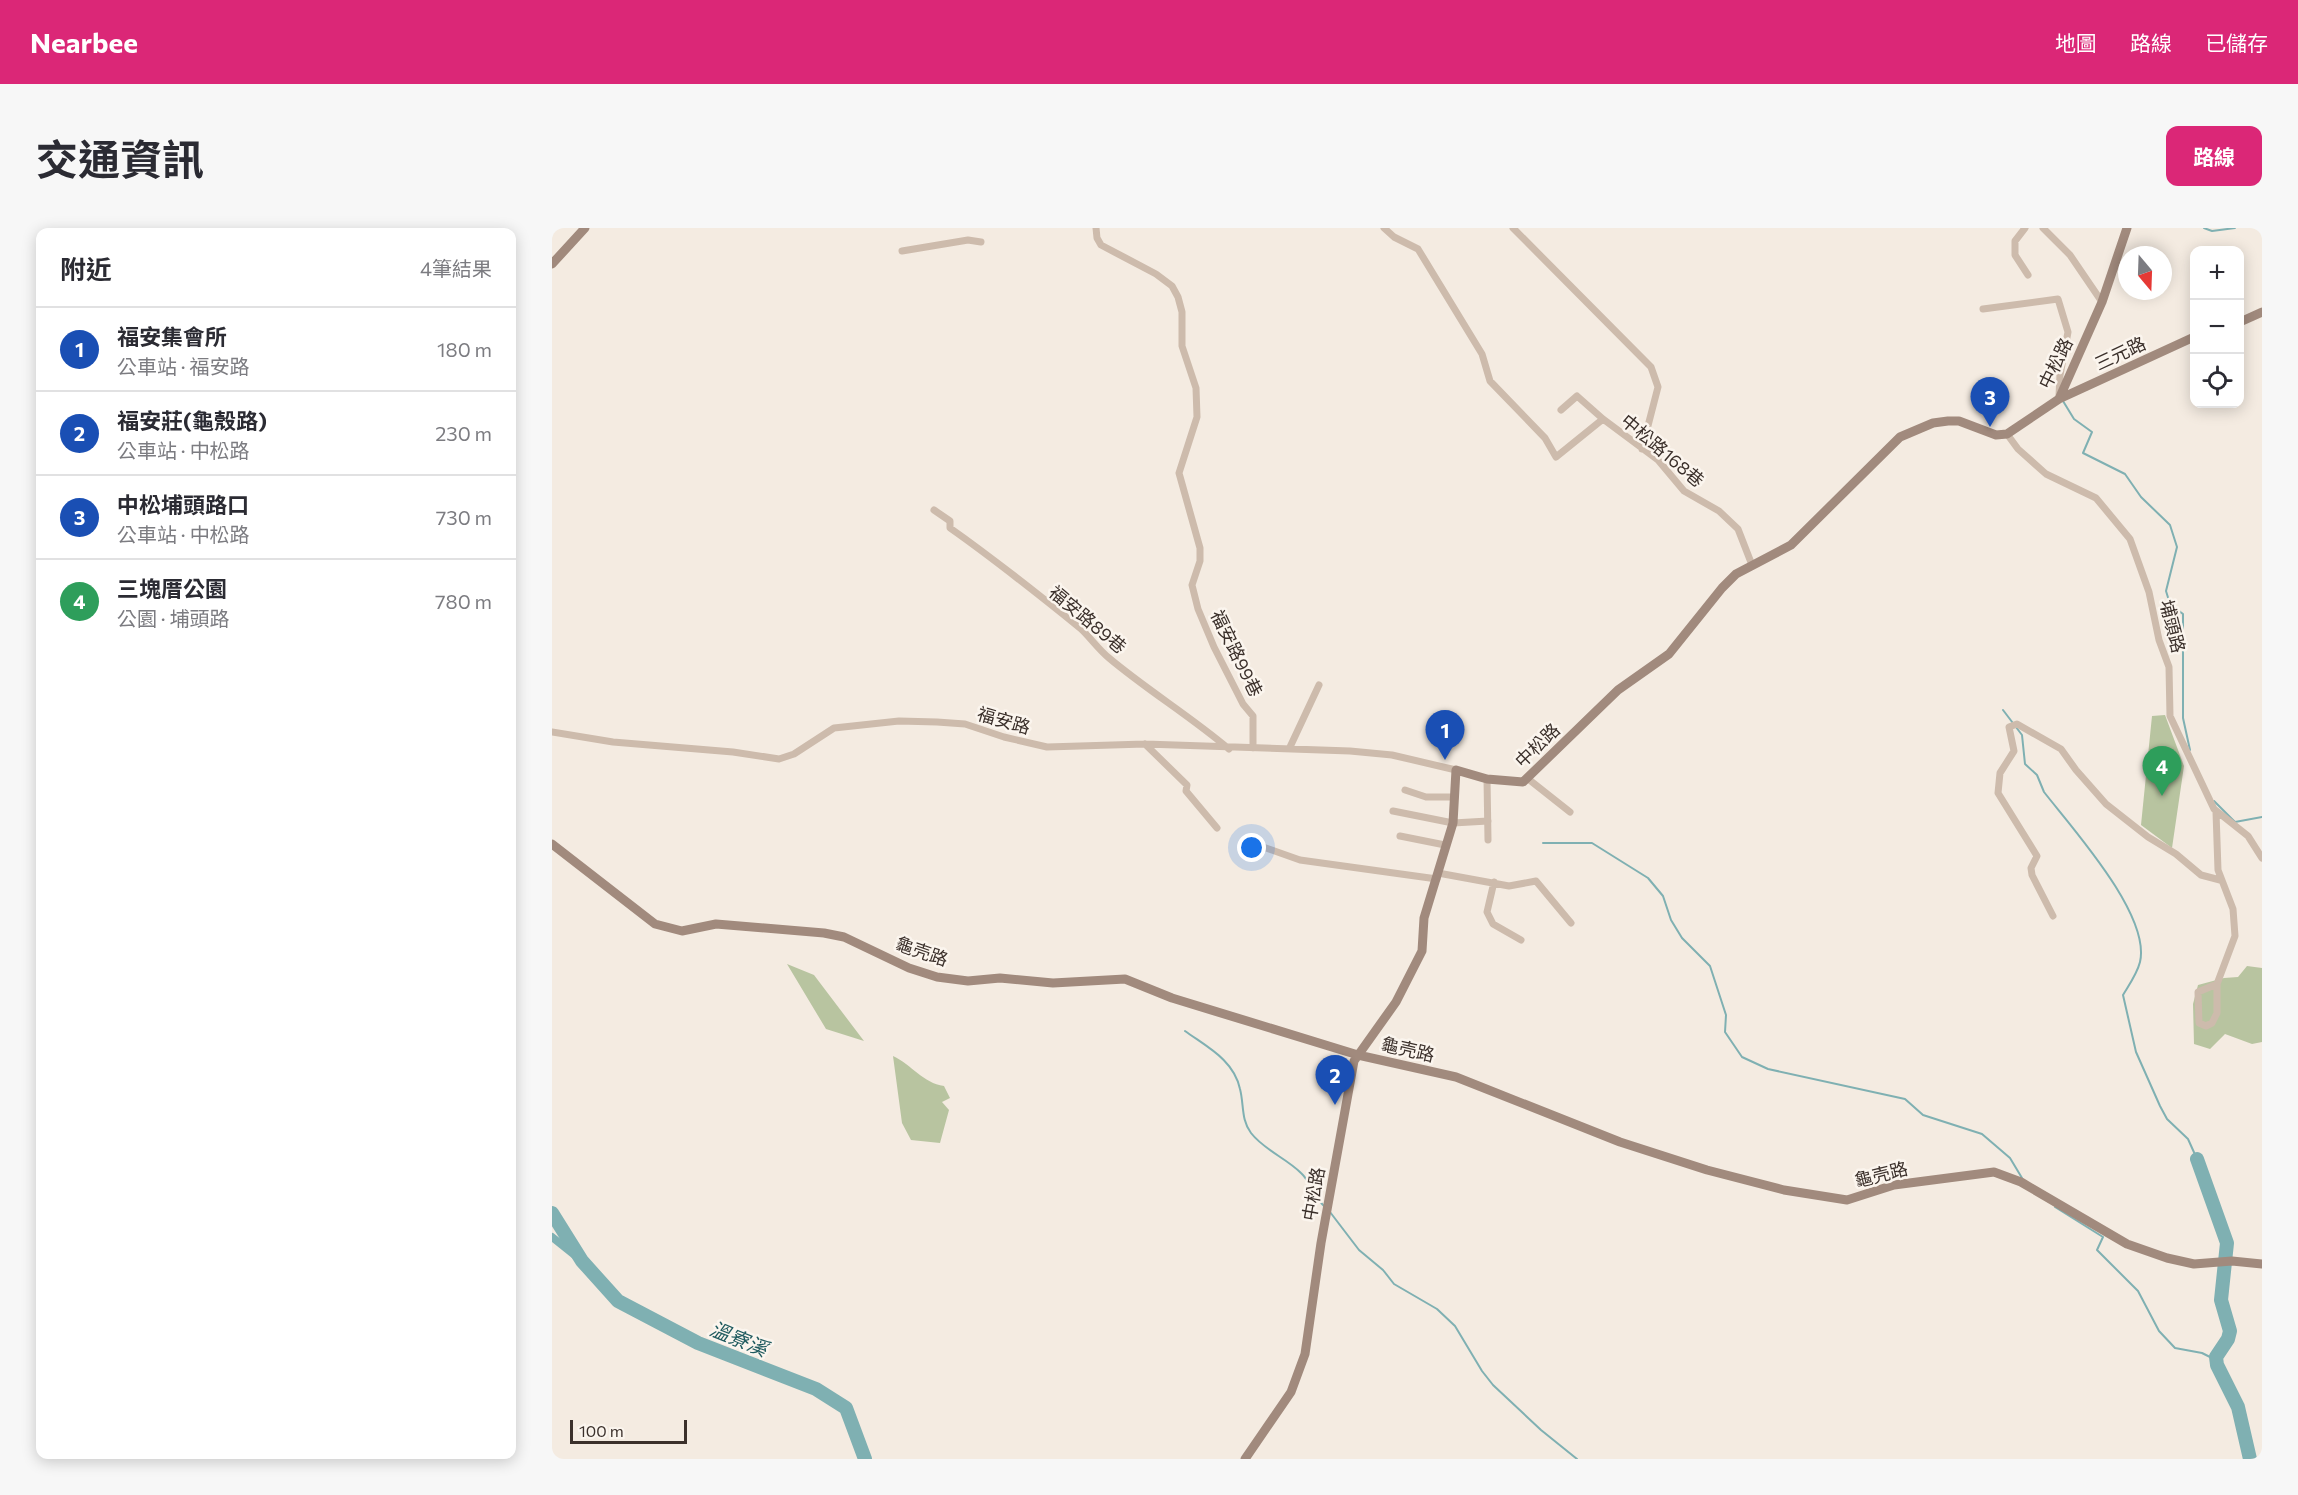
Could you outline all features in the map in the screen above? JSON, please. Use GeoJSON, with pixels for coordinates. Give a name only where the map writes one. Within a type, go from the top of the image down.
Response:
{"type":"FeatureCollection","features":[{"type":"Feature","properties":{"kind":"street"},"geometry":{"type":"LineString","coordinates":[[552,264],[585,228]]}},
{"type":"Feature","properties":{"kind":"street","name":"福安路99巷"},"geometry":{"type":"LineString","coordinates":[[1096,228],[1097,238],[1101,245],[1156,274],[1172,286],[1178,297],[1182,312],[1182,346],[1196,388],[1197,417],[1179,473],[1200,548],[1200,561],[1192,585],[1198,609],[1214,647],[1244,704],[1253,716],[1253,748]]}},
{"type":"Feature","properties":{"kind":"street","name":"中松路168巷"},"geometry":{"type":"LineString","coordinates":[[1384,228],[1394,237],[1418,249],[1482,354],[1490,381],[1545,438],[1556,457],[1603,419],[1658,460],[1684,490],[1719,512],[1738,529],[1752,565]]}},
{"type":"Feature","properties":{"kind":"street"},"geometry":{"type":"LineString","coordinates":[[1513,228],[1651,367],[1658,387],[1642,449]]}},
{"type":"Feature","properties":{"kind":"street"},"geometry":{"type":"LineString","coordinates":[[2025,228],[2015,241],[2015,255],[2028,275]]}},
{"type":"Feature","properties":{"kind":"street"},"geometry":{"type":"LineString","coordinates":[[2043,228],[2070,255],[2102,302]]}},
{"type":"Feature","properties":{"kind":"street","name":"中松路"},"geometry":{"type":"LineString","coordinates":[[1245,1459],[1291,1392],[1305,1354],[1354,1061],[1396,1002],[1422,951],[1424,918],[1453,823],[1456,770],[1487,779],[1515,784],[1523,782],[1618,690],[1669,654],[1722,588],[1752,565],[1791,545],[1900,437],[1933,423],[1948,421],[1959,421],[1996,435],[2007,434],[2059,399],[2102,302],[2127,228]]}},
{"type":"Feature","properties":{"kind":"street"},"geometry":{"type":"LineString","coordinates":[[902,251],[968,240],[981,242]]}},
{"type":"Feature","properties":{"kind":"street"},"geometry":{"type":"LineString","coordinates":[[1983,309],[2058,299],[2068,332],[2060,375],[2059,399]]}},
{"type":"Feature","properties":{"kind":"street"},"geometry":{"type":"LineString","coordinates":[[2244,320],[2262,312]]}},
{"type":"Feature","properties":{"kind":"street","name":"三元路"},"geometry":{"type":"LineString","coordinates":[[2059,399],[2190,339]]}},
{"type":"Feature","properties":{"kind":"street"},"geometry":{"type":"LineString","coordinates":[[1561,410],[1577,396],[1603,419]]}},
{"type":"Feature","properties":{"kind":"street","name":"埔頭路"},"geometry":{"type":"LineString","coordinates":[[2007,434],[2018,449],[2046,474],[2056,481],[2093,496],[2130,539],[2150,592],[2159,640],[2169,668],[2170,716],[2188,759],[2216,812],[2248,836],[2262,858]]}},
{"type":"Feature","properties":{"kind":"street","name":"福安路89巷"},"geometry":{"type":"LineString","coordinates":[[934,510],[950,521],[950,528],[987,553],[1082,630],[1108,657],[1147,688],[1189,715],[1229,749]]}},
{"type":"Feature","properties":{"kind":"street"},"geometry":{"type":"LineString","coordinates":[[1290,747],[1319,685]]}},
{"type":"Feature","properties":{"kind":"street","name":"福安路"},"geometry":{"type":"LineString","coordinates":[[552,732],[613,742],[733,752],[779,759],[794,754],[834,728],[899,721],[965,724],[1004,737],[1047,747],[1145,744],[1229,749],[1290,747],[1392,755],[1456,770]]}},
{"type":"Feature","properties":{"kind":"street"},"geometry":{"type":"LineString","coordinates":[[2053,916],[2032,875],[2031,868],[2037,856],[1998,793],[2000,773],[2014,751],[2009,727],[2017,724],[2061,749],[2106,804],[2148,837],[2176,854],[2201,875],[2220,880]]}},
{"type":"Feature","properties":{"kind":"street"},"geometry":{"type":"LineString","coordinates":[[1145,744],[1187,785],[1186,791],[1217,828]]}},
{"type":"Feature","properties":{"kind":"street"},"geometry":{"type":"LineString","coordinates":[[1527,778],[1570,812]]}},
{"type":"Feature","properties":{"kind":"street"},"geometry":{"type":"LineString","coordinates":[[1487,779],[1488,840]]}},
{"type":"Feature","properties":{"kind":"street"},"geometry":{"type":"LineString","coordinates":[[1405,790],[1426,797],[1455,798]]}},
{"type":"Feature","properties":{"kind":"street"},"geometry":{"type":"LineString","coordinates":[[1393,811],[1453,823],[1488,821]]}},
{"type":"Feature","properties":{"kind":"street"},"geometry":{"type":"LineString","coordinates":[[2216,812],[2216,847],[2220,880],[2233,909],[2235,936],[2217,984],[2217,1013],[2212,1023],[2206,1026],[2199,1023],[2197,1016],[2198,992],[2217,984]]}},
{"type":"Feature","properties":{"kind":"street"},"geometry":{"type":"LineString","coordinates":[[1400,836],[1445,846]]}},
{"type":"Feature","properties":{"kind":"street"},"geometry":{"type":"LineString","coordinates":[[1249,842],[1300,860],[1494,882],[1509,886],[1536,881],[1571,923]]}},
{"type":"Feature","properties":{"kind":"street","name":"龜壳路"},"geometry":{"type":"LineString","coordinates":[[552,844],[655,924],[670,930],[682,931],[716,924],[824,933],[844,937],[909,968],[937,977],[968,981],[1000,978],[1053,983],[1125,979],[1181,1000],[1358,1055],[1456,1077],[1620,1142],[1707,1170],[1784,1190],[1847,1200],[1894,1185],[1995,1172],[2008,1175],[2127,1244],[2167,1258],[2194,1264],[2232,1262],[2262,1264]]}},
{"type":"Feature","properties":{"kind":"street"},"geometry":{"type":"LineString","coordinates":[[1494,882],[1487,912],[1493,924],[1521,940]]}},
{"type":"Feature","properties":{"kind":"green space"},"geometry":{"type":"Polygon","coordinates":[[[2165,715],[2184,766],[2172,848],[2141,825],[2152,716],[2165,715]]]}},
{"type":"Feature","properties":{"kind":"green space"},"geometry":{"type":"Polygon","coordinates":[[[787,964],[814,975],[864,1041],[826,1029],[787,964]]]}},
{"type":"Feature","properties":{"kind":"green space"},"geometry":{"type":"Polygon","coordinates":[[[2247,966],[2262,968],[2262,1042],[2252,1044],[2225,1034],[2210,1049],[2194,1044],[2193,1004],[2198,985],[2238,977],[2247,966]]]}},
{"type":"Feature","properties":{"kind":"green space"},"geometry":{"type":"Polygon","coordinates":[[[893,1056],[924,1078],[944,1086],[950,1098],[942,1102],[949,1110],[940,1143],[911,1140],[902,1123],[893,1056]]]}},
{"type":"Feature","properties":{"kind":"waterway"},"geometry":{"type":"LineString","coordinates":[[2204,228],[2212,231],[2235,228]]}},
{"type":"Feature","properties":{"kind":"waterway"},"geometry":{"type":"LineString","coordinates":[[2063,401],[2074,419],[2092,432],[2083,453],[2125,474],[2141,497],[2170,525],[2177,547],[2166,591],[2170,604],[2183,614],[2183,718],[2190,750]]}},
{"type":"Feature","properties":{"kind":"waterway"},"geometry":{"type":"LineString","coordinates":[[2003,710],[2022,735],[2025,764],[2037,775],[2044,792],[2107,873],[2134,921],[2140,943],[2140,962],[2123,995],[2136,1052],[2167,1119],[2188,1139],[2197,1159]]}},
{"type":"Feature","properties":{"kind":"waterway"},"geometry":{"type":"LineString","coordinates":[[2214,801],[2235,822],[2262,817]]}},
{"type":"Feature","properties":{"kind":"waterway"},"geometry":{"type":"LineString","coordinates":[[1543,843],[1592,843],[1648,878],[1663,896],[1671,920],[1682,938],[1710,966],[1726,1015],[1725,1032],[1742,1057],[1768,1069],[1905,1099],[1923,1115],[1982,1134],[2010,1158],[2022,1178]]}},
{"type":"Feature","properties":{"kind":"waterway"},"geometry":{"type":"LineString","coordinates":[[1185,1031],[1226,1062],[1237,1079],[1244,1117],[1251,1133],[1301,1173],[1324,1206]]}},
{"type":"Feature","properties":{"kind":"waterway"},"geometry":{"type":"LineString","coordinates":[[2197,1159],[2227,1243],[2221,1300],[2230,1331],[2228,1339],[2216,1357],[2217,1365],[2238,1407],[2250,1459]]}},
{"type":"Feature","properties":{"kind":"waterway"},"geometry":{"type":"LineString","coordinates":[[2055,1207],[2103,1237],[2097,1250],[2138,1291],[2159,1331],[2175,1348],[2202,1353],[2216,1360]]}},
{"type":"Feature","properties":{"kind":"waterway"},"geometry":{"type":"LineString","coordinates":[[1330,1212],[1359,1250],[1383,1270],[1394,1284],[1437,1309],[1455,1326],[1493,1385],[1541,1430],[1577,1459]]}},
{"type":"Feature","properties":{"kind":"waterway","name":"溫寮溪"},"geometry":{"type":"LineString","coordinates":[[552,1213],[582,1261],[618,1301],[698,1343],[816,1389],[846,1408],[865,1459]]}},
{"type":"Feature","properties":{"kind":"waterway"},"geometry":{"type":"LineString","coordinates":[[552,1237],[582,1261]]}},
{"type":"Feature","properties":{"kind":"place","name":"中松埔頭路口"},"geometry":{"type":"Point","coordinates":[1990,427]}},
{"type":"Feature","properties":{"kind":"place","name":"福安集會所"},"geometry":{"type":"Point","coordinates":[1445,760]}},
{"type":"Feature","properties":{"kind":"place","name":"三塊厝公園"},"geometry":{"type":"Point","coordinates":[2162,796]}},
{"type":"Feature","properties":{"kind":"place","name":"福安莊(龜殼路)"},"geometry":{"type":"Point","coordinates":[1335,1105]}}]}
